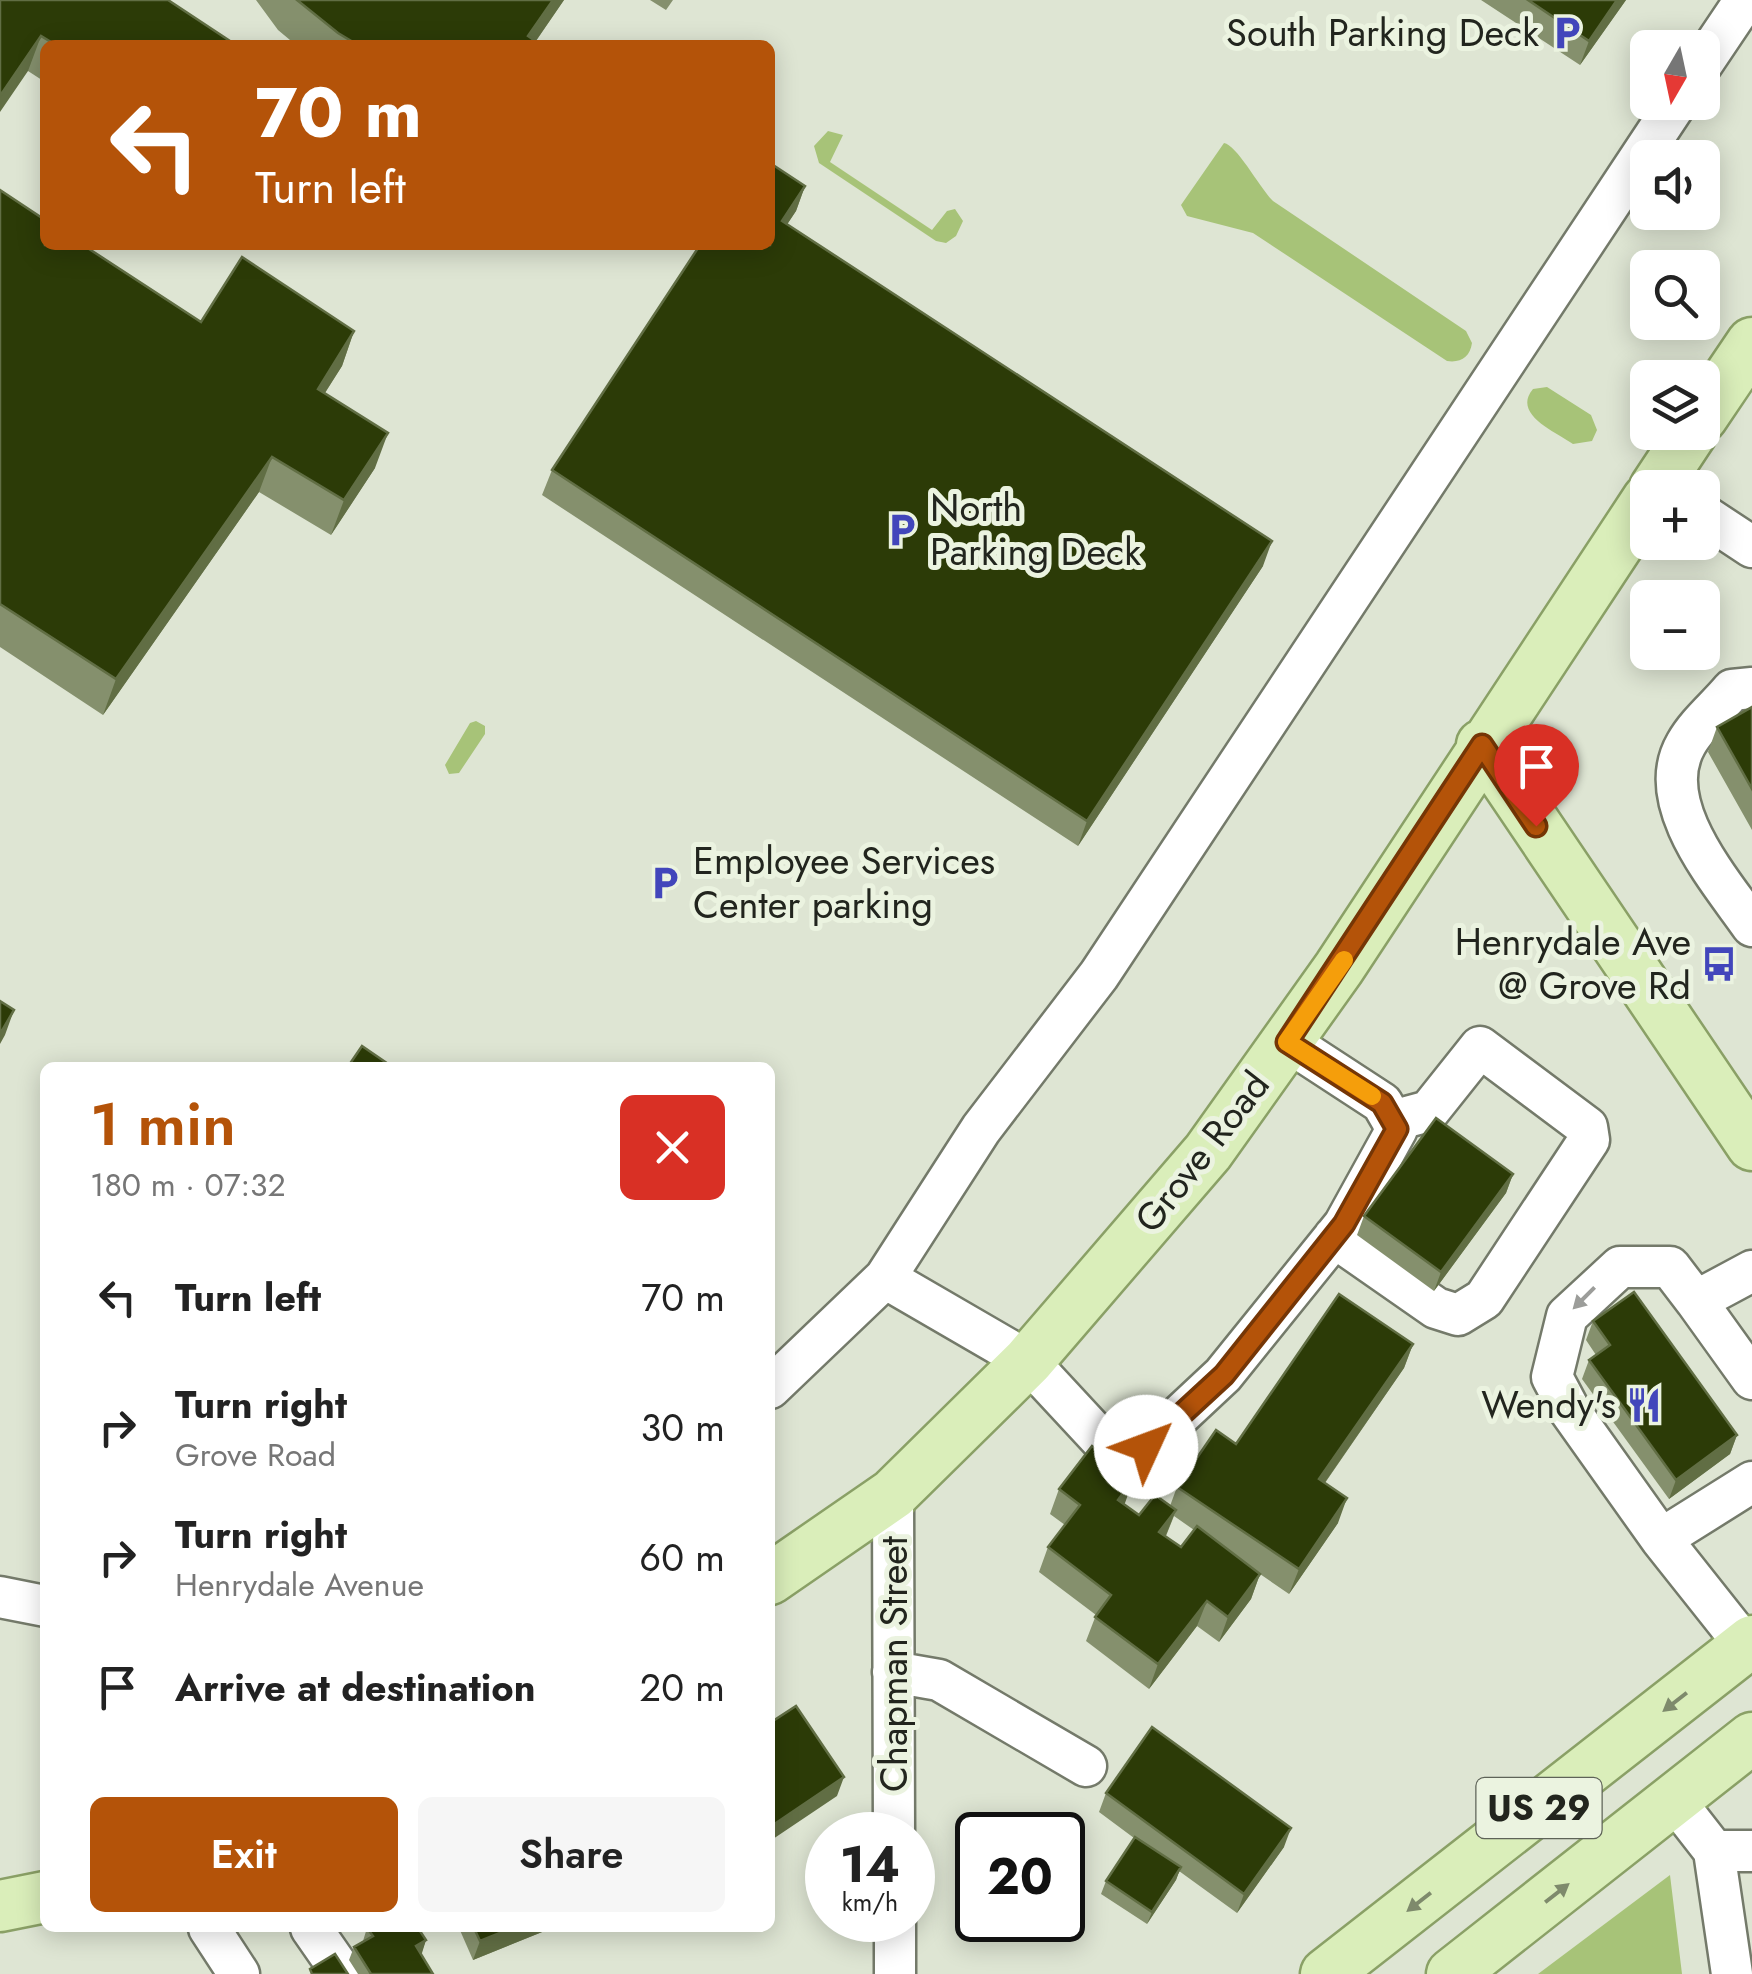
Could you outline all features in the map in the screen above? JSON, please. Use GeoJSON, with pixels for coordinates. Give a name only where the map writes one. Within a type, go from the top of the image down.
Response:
{"type":"FeatureCollection","features":[{"type":"Feature","properties":{"kind":"main road"},"geometry":{"type":"LineString","coordinates":[[1720,390],[1752,343]]}},
{"type":"Feature","properties":{"kind":"main road","name":"Grove Road"},"geometry":{"type":"LineString","coordinates":[[775,1576],[893,1494],[1028,1362],[1208,1152],[1287,1042],[1630,527]]}},
{"type":"Feature","properties":{"kind":"main road"},"geometry":{"type":"LineString","coordinates":[[1482,745],[1752,1145]]}},
{"type":"Feature","properties":{"kind":"main road","name":"US 29"},"geometry":{"type":"LineString","coordinates":[[1326,1974],[1749,1644]]}},
{"type":"Feature","properties":{"kind":"main road","name":"US 29"},"geometry":{"type":"LineString","coordinates":[[1452,1974],[1676,1802],[1752,1738]]}},
{"type":"Feature","properties":{"kind":"main road"},"geometry":{"type":"LineString","coordinates":[[0,1906],[40,1897]]}},
{"type":"Feature","properties":{"kind":"street"},"geometry":{"type":"LineString","coordinates":[[1720,37],[1745,0]]}},
{"type":"Feature","properties":{"kind":"street"},"geometry":{"type":"LineString","coordinates":[[775,1383],[885,1278],[981,1129],[1098,974],[1665,120]]}},
{"type":"Feature","properties":{"kind":"street"},"geometry":{"type":"LineString","coordinates":[[1720,526],[1752,547]]}},
{"type":"Feature","properties":{"kind":"street"},"geometry":{"type":"LineString","coordinates":[[1752,688],[1732,690],[1686,743],[1676,772],[1689,835],[1752,926]]}},
{"type":"Feature","properties":{"kind":"street"},"geometry":{"type":"LineString","coordinates":[[885,1278],[1028,1362],[1105,1444],[1146,1447],[1224,1375],[1334,1237],[1397,1129],[1382,1103],[1287,1042]]}},
{"type":"Feature","properties":{"kind":"street"},"geometry":{"type":"LineString","coordinates":[[1334,1237],[1436,1308],[1458,1315],[1484,1299],[1589,1140],[1587,1126],[1480,1047],[1429,1111],[1392,1121]]}},
{"type":"Feature","properties":{"kind":"street"},"geometry":{"type":"LineString","coordinates":[[1749,1644],[1661,1539],[1570,1412],[1552,1377],[1567,1316],[1594,1288],[1620,1267],[1670,1267],[1752,1379]]}},
{"type":"Feature","properties":{"kind":"street"},"geometry":{"type":"LineString","coordinates":[[1696,1300],[1752,1271]]}},
{"type":"Feature","properties":{"kind":"street"},"geometry":{"type":"LineString","coordinates":[[1661,1539],[1752,1482]]}},
{"type":"Feature","properties":{"kind":"street","name":"Chapman Street"},"geometry":{"type":"LineString","coordinates":[[893,1494],[894,1812]]}},
{"type":"Feature","properties":{"kind":"street"},"geometry":{"type":"LineString","coordinates":[[0,1596],[40,1605]]}},
{"type":"Feature","properties":{"kind":"street"},"geometry":{"type":"LineString","coordinates":[[894,1672],[939,1680],[1086,1766]]}},
{"type":"Feature","properties":{"kind":"street"},"geometry":{"type":"LineString","coordinates":[[1676,1802],[1733,1851],[1732,1974]]}},
{"type":"Feature","properties":{"kind":"street"},"geometry":{"type":"LineString","coordinates":[[212,1932],[239,1974]]}},
{"type":"Feature","properties":{"kind":"street"},"geometry":{"type":"LineString","coordinates":[[314,1932],[343,1974]]}},
{"type":"Feature","properties":{"kind":"street"},"geometry":{"type":"LineString","coordinates":[[895,1942],[895,1974]]}},
{"type":"Feature","properties":{"kind":"green space"},"geometry":{"type":"Polygon","coordinates":[[[828,131],[843,135],[830,162],[932,230],[947,211],[955,209],[963,221],[956,236],[946,243],[936,241],[819,163],[814,146],[828,131]]]}},
{"type":"Feature","properties":{"kind":"green space"},"geometry":{"type":"Polygon","coordinates":[[[1224,143],[1235,151],[1273,201],[1466,331],[1472,343],[1467,355],[1461,360],[1447,361],[1253,233],[1187,216],[1181,205],[1224,143]]]}},
{"type":"Feature","properties":{"kind":"green space"},"geometry":{"type":"Polygon","coordinates":[[[1547,387],[1591,415],[1597,430],[1592,441],[1573,444],[1531,414],[1528,398],[1533,389],[1547,387]]]}},
{"type":"Feature","properties":{"kind":"green space"},"geometry":{"type":"Polygon","coordinates":[[[476,721],[485,726],[485,734],[459,773],[449,774],[445,765],[470,723],[476,721]]]}},
{"type":"Feature","properties":{"kind":"green space"},"geometry":{"type":"Polygon","coordinates":[[[1670,1875],[1682,1974],[1538,1974],[1670,1875]]]}},
{"type":"Feature","properties":{"kind":"building"},"geometry":{"type":"Polygon","coordinates":[[[0,0],[168,0],[228,40],[48,40],[41,36],[0,96],[0,0]]]}},
{"type":"Feature","properties":{"kind":"building"},"geometry":{"type":"Polygon","coordinates":[[[297,0],[553,0],[528,36],[534,40],[350,40],[297,0]]]}},
{"type":"Feature","properties":{"kind":"building"},"geometry":{"type":"Polygon","coordinates":[[[1528,0],[1617,0],[1589,41],[1528,0]]]}},
{"type":"Feature","properties":{"kind":"building","name":"North Parking Deck"},"geometry":{"type":"Polygon","coordinates":[[[775,166],[805,186],[782,221],[1272,541],[1087,821],[552,470],[697,250],[775,250],[775,166]]]}},
{"type":"Feature","properties":{"kind":"building"},"geometry":{"type":"Polygon","coordinates":[[[0,190],[40,217],[40,250],[91,250],[201,322],[242,257],[354,331],[318,389],[388,433],[344,500],[272,457],[116,679],[0,604],[0,190]]]}},
{"type":"Feature","properties":{"kind":"building"},"geometry":{"type":"Polygon","coordinates":[[[1752,707],[1752,789],[1717,727],[1752,707]]]}},
{"type":"Feature","properties":{"kind":"building"},"geometry":{"type":"Polygon","coordinates":[[[0,1001],[14,1010],[0,1034],[0,1001]]]}},
{"type":"Feature","properties":{"kind":"building"},"geometry":{"type":"Polygon","coordinates":[[[362,1046],[385,1062],[351,1062],[362,1046]]]}},
{"type":"Feature","properties":{"kind":"building"},"geometry":{"type":"Polygon","coordinates":[[[1436,1118],[1513,1174],[1441,1272],[1364,1216],[1436,1118]]]}},
{"type":"Feature","properties":{"kind":"building"},"geometry":{"type":"Polygon","coordinates":[[[1634,1292],[1737,1435],[1676,1480],[1589,1360],[1610,1345],[1593,1321],[1634,1292]]]}},
{"type":"Feature","properties":{"kind":"building"},"geometry":{"type":"Polygon","coordinates":[[[1339,1294],[1413,1344],[1319,1479],[1347,1498],[1299,1569],[1177,1487],[1216,1430],[1236,1444],[1339,1294]]]}},
{"type":"Feature","properties":{"kind":"building"},"geometry":{"type":"Polygon","coordinates":[[[1092,1446],[1134,1478],[1118,1500],[1139,1515],[1155,1495],[1176,1510],[1159,1532],[1181,1547],[1197,1526],[1260,1574],[1228,1617],[1207,1601],[1158,1664],[1095,1617],[1111,1595],[1048,1547],[1080,1505],[1059,1489],[1092,1446]]]}},
{"type":"Feature","properties":{"kind":"building"},"geometry":{"type":"Polygon","coordinates":[[[796,1706],[844,1777],[775,1824],[775,1720],[796,1706]]]}},
{"type":"Feature","properties":{"kind":"building"},"geometry":{"type":"Polygon","coordinates":[[[1152,1727],[1291,1828],[1244,1894],[1106,1793],[1152,1727]]]}},
{"type":"Feature","properties":{"kind":"building"},"geometry":{"type":"Polygon","coordinates":[[[1135,1837],[1181,1867],[1152,1912],[1106,1881],[1135,1837]]]}},
{"type":"Feature","properties":{"kind":"building"},"geometry":{"type":"Polygon","coordinates":[[[370,1932],[421,1932],[426,1940],[416,1946],[433,1974],[371,1974],[354,1947],[373,1936],[370,1932]]]}},
{"type":"Feature","properties":{"kind":"building"},"geometry":{"type":"Polygon","coordinates":[[[476,1932],[502,1932],[480,1941],[476,1932]]]}},
{"type":"Feature","properties":{"kind":"building"},"geometry":{"type":"Polygon","coordinates":[[[335,1954],[348,1974],[312,1974],[310,1969],[335,1954]]]}},
{"type":"Feature","properties":{"kind":"slow traffic"},"geometry":{"type":"LineString","coordinates":[[1344,960],[1287,1042],[1372,1096]]}},
{"type":"Feature","properties":{"kind":"place","name":"South Parking Deck"},"geometry":{"type":"Point","coordinates":[1567,33]}},
{"type":"Feature","properties":{"kind":"place","name":"North Parking Deck"},"geometry":{"type":"Point","coordinates":[902,530]}},
{"type":"Feature","properties":{"kind":"place","name":"Employee Services Center parking"},"geometry":{"type":"Point","coordinates":[665,883]}},
{"type":"Feature","properties":{"kind":"place","name":"Henrydale Ave @ Grove Rd"},"geometry":{"type":"Point","coordinates":[1719,964]}},
{"type":"Feature","properties":{"kind":"place","name":"Wendy's"},"geometry":{"type":"Point","coordinates":[1644,1405]}},
{"type":"Feature","properties":{"kind":"route"},"geometry":{"type":"LineString","coordinates":[[1146,1447],[1224,1375],[1344,1224],[1397,1129],[1382,1103],[1287,1042],[1482,745],[1536,826]]}}]}
